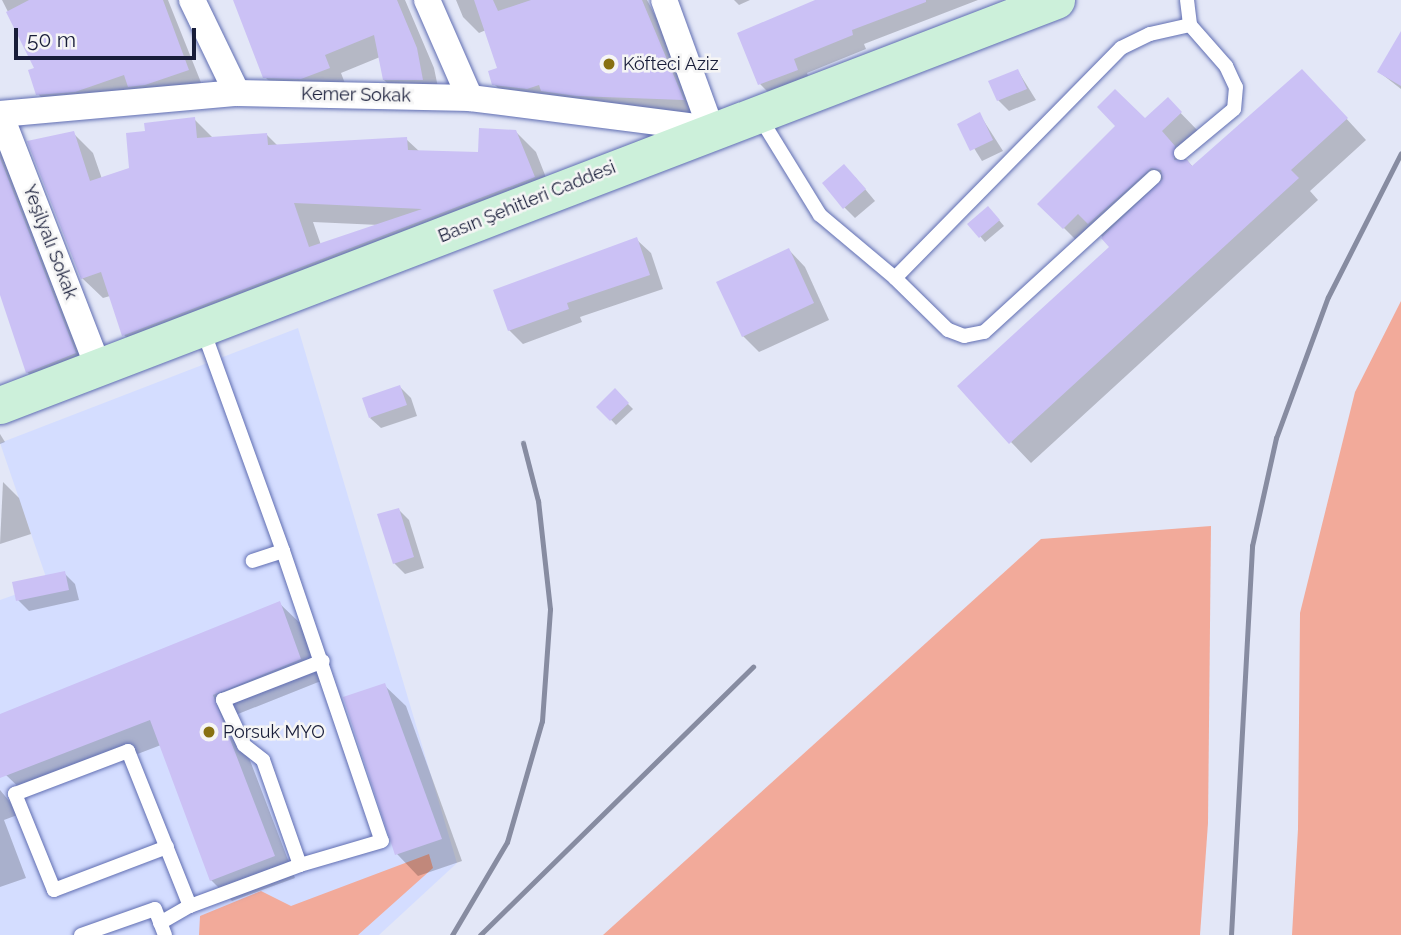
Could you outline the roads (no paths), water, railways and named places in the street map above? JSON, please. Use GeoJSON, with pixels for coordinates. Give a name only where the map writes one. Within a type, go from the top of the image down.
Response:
{"type":"FeatureCollection","features":[{"type":"Feature","properties":{"kind":"main road","name":"Basın Şehitleri Caddesi"},"geometry":{"type":"LineString","coordinates":[[0,405],[203,330],[756,112],[1056,0]]}},
{"type":"Feature","properties":{"kind":"street"},"geometry":{"type":"LineString","coordinates":[[192,0],[237,93]]}},
{"type":"Feature","properties":{"kind":"street"},"geometry":{"type":"LineString","coordinates":[[427,0],[470,98]]}},
{"type":"Feature","properties":{"kind":"street"},"geometry":{"type":"LineString","coordinates":[[664,0],[711,130]]}},
{"type":"Feature","properties":{"kind":"street","name":"Kemer Sokak"},"geometry":{"type":"LineString","coordinates":[[0,114],[237,93],[470,98],[711,130]]}},
{"type":"Feature","properties":{"kind":"street","name":"Yeşilyalı Sokak"},"geometry":{"type":"LineString","coordinates":[[0,114],[99,369]]}},
{"type":"Feature","properties":{"kind":"lane"},"geometry":{"type":"LineString","coordinates":[[1181,153],[1234,109],[1236,87],[1226,66],[1190,25],[1187,0]]}},
{"type":"Feature","properties":{"kind":"lane"},"geometry":{"type":"LineString","coordinates":[[895,278],[1121,48],[1150,34],[1190,25]]}},
{"type":"Feature","properties":{"kind":"lane"},"geometry":{"type":"LineString","coordinates":[[756,112],[820,215],[895,278],[948,330],[964,336],[984,332],[1154,177]]}},
{"type":"Feature","properties":{"kind":"lane"},"geometry":{"type":"LineString","coordinates":[[81,935],[155,909],[162,929],[190,906],[300,865],[382,841],[335,713],[323,661],[203,330]]}},
{"type":"Feature","properties":{"kind":"lane"},"geometry":{"type":"LineString","coordinates":[[253,561],[283,551]]}},
{"type":"Feature","properties":{"kind":"lane"},"geometry":{"type":"LineString","coordinates":[[300,865],[263,760],[244,745],[223,700],[323,661]]}},
{"type":"Feature","properties":{"kind":"lane"},"geometry":{"type":"LineString","coordinates":[[167,847],[54,890],[15,794],[128,751],[167,847],[190,906]]}},
{"type":"Feature","properties":{"kind":"railway"},"geometry":{"type":"LineString","coordinates":[[1231,935],[1252,546],[1276,438],[1328,297],[1401,153]]}},
{"type":"Feature","properties":{"kind":"railway"},"geometry":{"type":"LineString","coordinates":[[452,935],[507,842],[542,721],[550,609],[538,501],[523,443]]}},
{"type":"Feature","properties":{"kind":"railway"},"geometry":{"type":"LineString","coordinates":[[480,935],[753,667]]}},
{"type":"Feature","properties":{"kind":"place","name":"Köfteci Aziz"},"geometry":{"type":"Point","coordinates":[609,64]}},
{"type":"Feature","properties":{"kind":"place","name":"Porsuk MYO"},"geometry":{"type":"Point","coordinates":[209,732]}}]}
